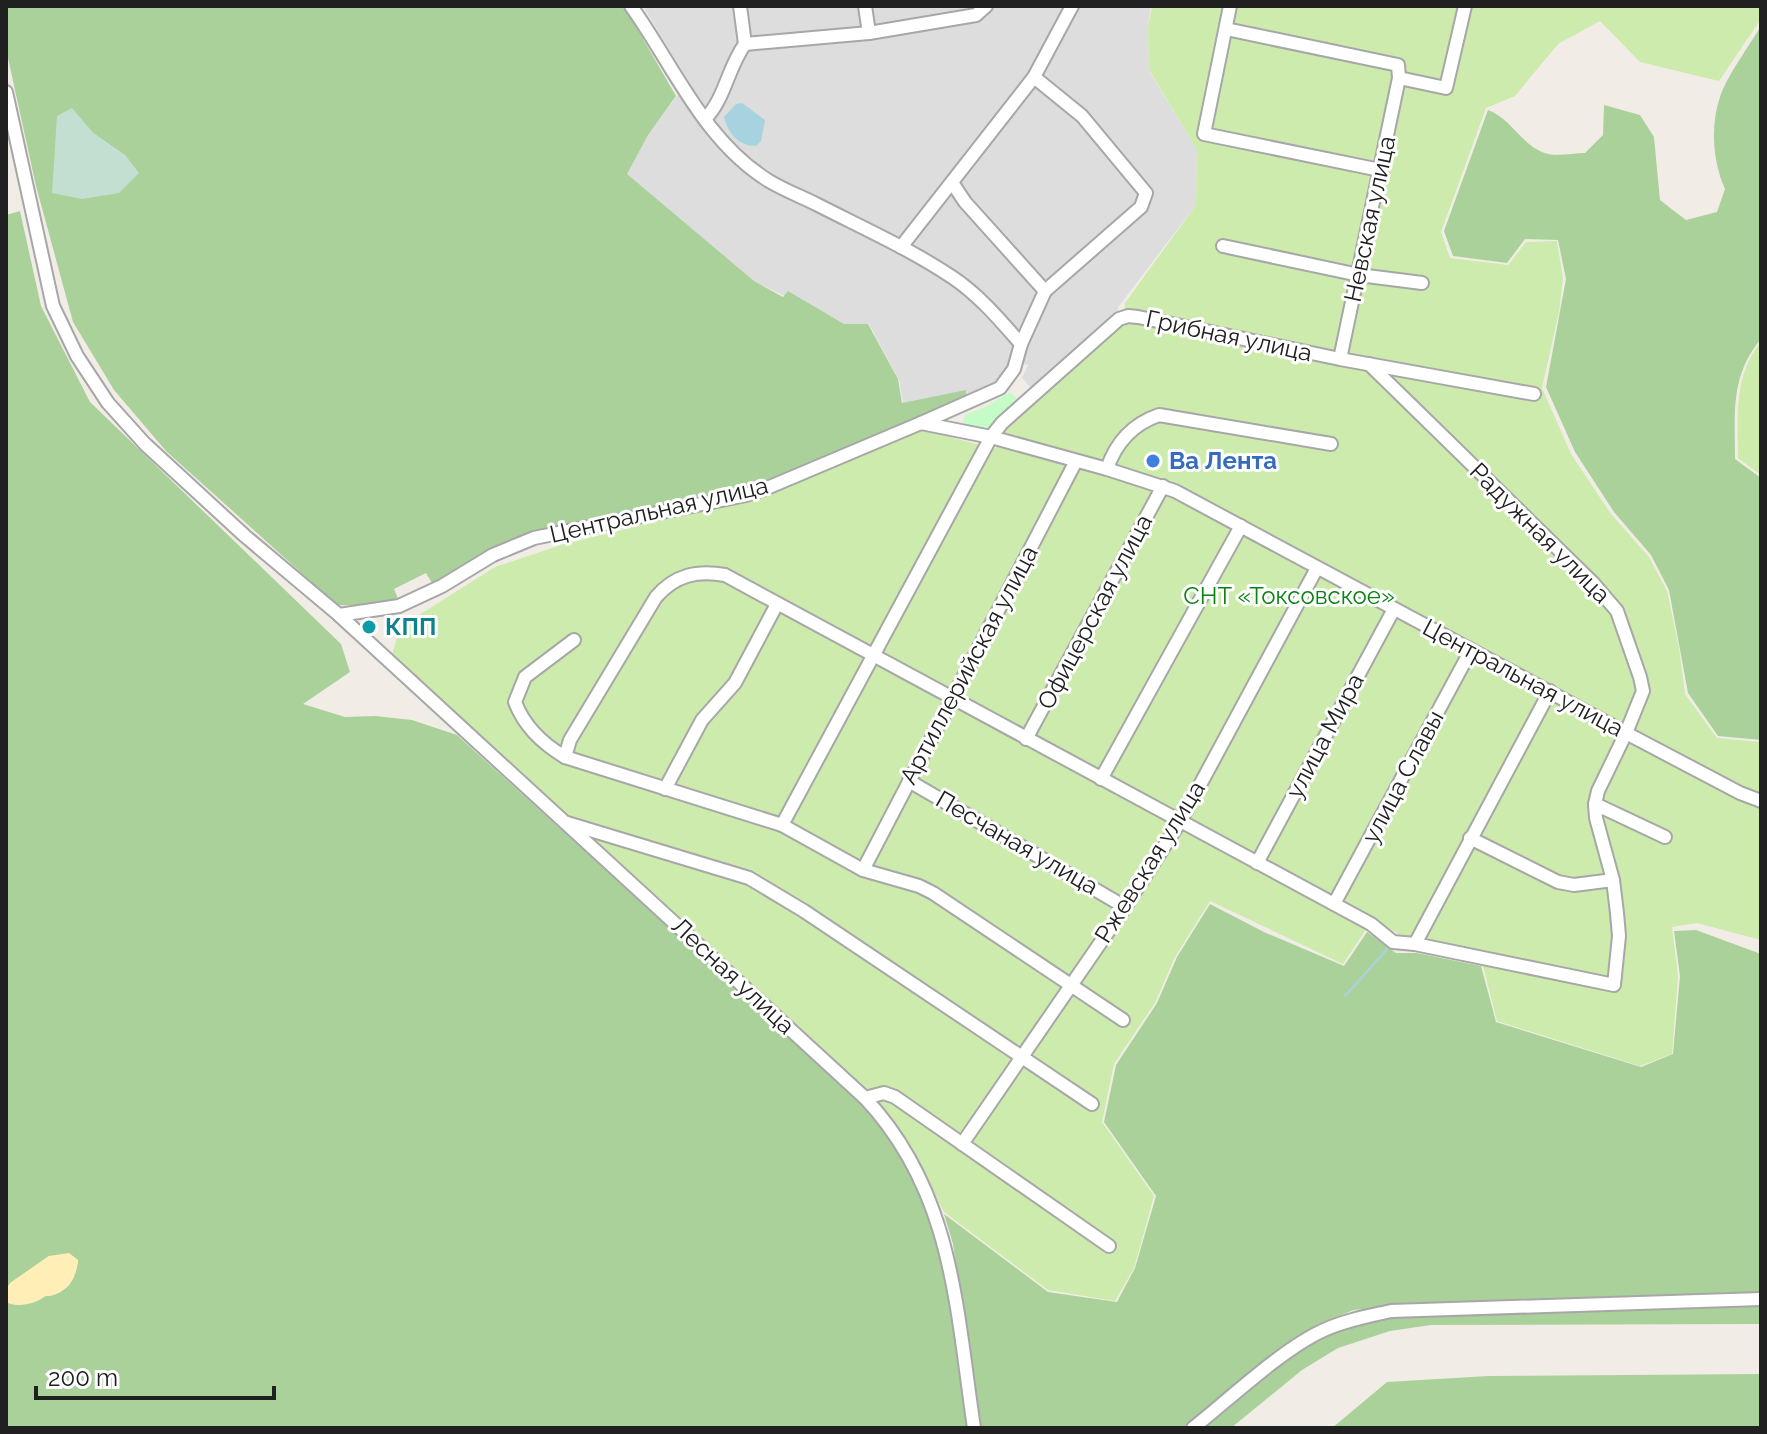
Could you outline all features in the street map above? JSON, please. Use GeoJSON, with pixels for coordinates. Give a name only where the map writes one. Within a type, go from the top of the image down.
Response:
{"type":"FeatureCollection","features":[{"type":"Feature","properties":{"kind":"street"},"geometry":{"type":"LineString","coordinates":[[631,6],[650,32],[690,102],[732,151],[768,180],[901,247],[953,278],[987,305],[1021,344]]}},
{"type":"Feature","properties":{"kind":"street"},"geometry":{"type":"LineString","coordinates":[[705,119],[716,107],[738,53],[745,44],[740,6]]}},
{"type":"Feature","properties":{"kind":"street"},"geometry":{"type":"LineString","coordinates":[[865,6],[869,33]]}},
{"type":"Feature","properties":{"kind":"street"},"geometry":{"type":"LineString","coordinates":[[745,44],[869,33],[976,15],[986,6]]}},
{"type":"Feature","properties":{"kind":"street"},"geometry":{"type":"LineString","coordinates":[[901,247],[1034,77],[1072,6]]}},
{"type":"Feature","properties":{"kind":"street"},"geometry":{"type":"LineString","coordinates":[[1230,6],[1204,134],[1380,170]]}},
{"type":"Feature","properties":{"kind":"street"},"geometry":{"type":"LineString","coordinates":[[1226,29],[1398,65],[1399,78],[1446,88],[1465,6]]}},
{"type":"Feature","properties":{"kind":"street"},"geometry":{"type":"LineString","coordinates":[[921,423],[1000,388],[1014,369],[1021,344],[1045,291],[1141,207],[1146,193],[1082,116],[1034,77]]}},
{"type":"Feature","properties":{"kind":"street","name":"Невская улица"},"geometry":{"type":"LineString","coordinates":[[1340,359],[1399,78]]}},
{"type":"Feature","properties":{"kind":"street","name":"Лесная улица"},"geometry":{"type":"LineString","coordinates":[[6,92],[53,306],[77,356],[108,403],[145,444],[245,536],[339,615],[567,823],[865,1098],[887,1122],[906,1150],[937,1217],[949,1259],[974,1428]]}},
{"type":"Feature","properties":{"kind":"street"},"geometry":{"type":"LineString","coordinates":[[953,184],[965,202],[1045,291]]}},
{"type":"Feature","properties":{"kind":"street"},"geometry":{"type":"LineString","coordinates":[[1223,246],[1359,275],[1422,283]]}},
{"type":"Feature","properties":{"kind":"street","name":"Грибная улица"},"geometry":{"type":"LineString","coordinates":[[991,437],[1013,412],[1119,319],[1128,316],[1534,394]]}},
{"type":"Feature","properties":{"kind":"street","name":"Радужная улица"},"geometry":{"type":"LineString","coordinates":[[1369,364],[1593,583],[1617,611],[1643,691],[1595,804]]}},
{"type":"Feature","properties":{"kind":"street"},"geometry":{"type":"LineString","coordinates":[[1107,469],[1120,442],[1144,420],[1159,415],[1331,444]]}},
{"type":"Feature","properties":{"kind":"street","name":"Центральная улица"},"geometry":{"type":"LineString","coordinates":[[339,615],[399,606],[442,586],[493,555],[534,538],[767,488],[921,423],[991,437],[1163,486],[1626,733],[1761,801]]}},
{"type":"Feature","properties":{"kind":"street"},"geometry":{"type":"LineString","coordinates":[[782,825],[991,437]]}},
{"type":"Feature","properties":{"kind":"street","name":"Артиллерийская улица"},"geometry":{"type":"LineString","coordinates":[[863,870],[1076,461]]}},
{"type":"Feature","properties":{"kind":"street","name":"Офицерская улица"},"geometry":{"type":"LineString","coordinates":[[1026,739],[1163,486]]}},
{"type":"Feature","properties":{"kind":"street"},"geometry":{"type":"LineString","coordinates":[[1101,779],[1241,526]]}},
{"type":"Feature","properties":{"kind":"street","name":"Ржевская улица"},"geometry":{"type":"LineString","coordinates":[[962,1144],[1180,822],[1317,568]]}},
{"type":"Feature","properties":{"kind":"street"},"geometry":{"type":"LineString","coordinates":[[565,757],[570,740],[656,597],[668,583],[706,571],[725,575],[1371,924],[1393,942],[1614,985],[1619,936],[1613,880],[1595,804],[1665,837]]}},
{"type":"Feature","properties":{"kind":"street"},"geometry":{"type":"LineString","coordinates":[[665,789],[702,720],[735,683],[777,604]]}},
{"type":"Feature","properties":{"kind":"street","name":"улица Мира"},"geometry":{"type":"LineString","coordinates":[[1257,863],[1394,609]]}},
{"type":"Feature","properties":{"kind":"street"},"geometry":{"type":"LineString","coordinates":[[574,640],[525,677],[515,702],[534,733],[565,757],[782,825],[863,870],[919,886],[1123,1020]]}},
{"type":"Feature","properties":{"kind":"street","name":"улица Славы"},"geometry":{"type":"LineString","coordinates":[[1334,904],[1471,650]]}},
{"type":"Feature","properties":{"kind":"street"},"geometry":{"type":"LineString","coordinates":[[1415,944],[1550,691]]}},
{"type":"Feature","properties":{"kind":"street","name":"Песчаная улица"},"geometry":{"type":"LineString","coordinates":[[909,781],[1125,907]]}},
{"type":"Feature","properties":{"kind":"street"},"geometry":{"type":"LineString","coordinates":[[567,823],[749,878],[804,911],[1092,1104]]}},
{"type":"Feature","properties":{"kind":"street"},"geometry":{"type":"LineString","coordinates":[[1470,838],[1558,882],[1574,885],[1613,880]]}},
{"type":"Feature","properties":{"kind":"street"},"geometry":{"type":"LineString","coordinates":[[865,1098],[884,1093],[895,1097],[1109,1246]]}},
{"type":"Feature","properties":{"kind":"street"},"geometry":{"type":"LineString","coordinates":[[1193,1428],[1302,1342],[1326,1329],[1391,1311],[1761,1299]]}},
{"type":"Feature","properties":{"kind":"shaded area"},"geometry":{"type":"Polygon","coordinates":[[[643,6],[1151,6],[1149,71],[1197,150],[1196,205],[1119,306],[1117,313],[1031,388],[1022,378],[1028,365],[1012,361],[1005,375],[991,389],[907,423],[899,380],[869,324],[845,324],[753,281],[625,175],[648,134],[677,96],[691,86],[643,6]]]}},
{"type":"Feature","properties":{"kind":"green space"},"geometry":{"type":"Polygon","coordinates":[[[6,6],[624,6],[676,96],[648,135],[627,174],[754,281],[783,297],[788,291],[844,324],[868,324],[898,379],[902,403],[966,390],[966,398],[747,488],[531,534],[490,549],[449,576],[432,583],[426,573],[394,589],[399,601],[379,606],[337,605],[166,451],[114,390],[73,322],[36,186],[6,49],[6,6]],[[72,109],[52,193],[126,156],[93,133],[72,109]]]}},
{"type":"Feature","properties":{"kind":"green space","name":"СНТ «Токсовское»"},"geometry":{"type":"Polygon","coordinates":[[[1152,6],[1761,6],[1761,19],[1719,81],[1640,62],[1600,21],[1558,44],[1515,96],[1486,108],[1441,232],[1450,258],[1508,265],[1526,242],[1557,241],[1563,279],[1542,388],[1571,454],[1611,514],[1649,557],[1667,591],[1685,694],[1717,738],[1761,742],[1761,940],[1697,923],[1672,927],[1678,976],[1672,1054],[1640,1066],[1497,1021],[1479,950],[1405,938],[1373,919],[1343,964],[1210,901],[1175,957],[1155,1003],[1114,1064],[1102,1122],[1154,1196],[1134,1268],[1115,1301],[1048,1290],[944,1212],[917,1162],[866,1094],[392,655],[400,627],[495,567],[564,544],[748,499],[909,432],[923,430],[995,449],[1008,425],[1123,323],[1125,303],[1196,205],[1197,150],[1149,70],[1148,27],[1152,6]]]}},
{"type":"Feature","properties":{"kind":"green space"},"geometry":{"type":"Polygon","coordinates":[[[1761,26],[1761,339],[1739,381],[1735,459],[1761,478],[1761,740],[1718,736],[1688,693],[1669,590],[1651,555],[1614,512],[1575,452],[1546,387],[1566,279],[1558,240],[1525,239],[1507,263],[1453,256],[1444,231],[1488,110],[1537,149],[1554,155],[1585,153],[1603,135],[1604,105],[1640,115],[1654,137],[1660,200],[1686,220],[1717,212],[1725,189],[1714,144],[1717,108],[1728,80],[1761,26]]]}},
{"type":"Feature","properties":{"kind":"green space"},"geometry":{"type":"Polygon","coordinates":[[[72,108],[93,133],[126,156],[139,173],[119,193],[82,199],[52,193],[57,116],[72,108]]]}},
{"type":"Feature","properties":{"kind":"green space"},"geometry":{"type":"Polygon","coordinates":[[[20,211],[41,306],[90,402],[341,644],[350,672],[303,704],[345,717],[412,720],[457,735],[860,1101],[882,1128],[920,1188],[933,1221],[955,1323],[968,1428],[6,1428],[6,1302],[27,1303],[64,1289],[73,1279],[78,1260],[49,1256],[6,1289],[6,215],[20,211]]]}},
{"type":"Feature","properties":{"kind":"green space"},"geometry":{"type":"Polygon","coordinates":[[[1761,342],[1761,475],[1738,458],[1738,427],[1741,383],[1761,342]]]}},
{"type":"Feature","properties":{"kind":"green space"},"geometry":{"type":"Polygon","coordinates":[[[1010,392],[1017,399],[984,433],[962,427],[965,415],[1010,392]]]}},
{"type":"Feature","properties":{"kind":"green space"},"geometry":{"type":"Polygon","coordinates":[[[1210,904],[1264,932],[1344,966],[1367,932],[1396,953],[1417,953],[1481,966],[1496,1022],[1641,1067],[1673,1054],[1680,976],[1674,931],[1696,930],[1761,954],[1761,1293],[1426,1303],[1354,1310],[1318,1324],[1269,1358],[1184,1428],[979,1428],[953,1244],[944,1214],[1048,1292],[1117,1302],[1135,1268],[1156,1196],[1104,1122],[1116,1065],[1157,1003],[1177,957],[1210,904]]]}},
{"type":"Feature","properties":{"kind":"green space"},"geometry":{"type":"Polygon","coordinates":[[[1761,1306],[1761,1324],[1431,1325],[1390,1331],[1338,1348],[1302,1370],[1231,1428],[1205,1428],[1302,1350],[1337,1331],[1370,1321],[1427,1316],[1761,1306]]]}},
{"type":"Feature","properties":{"kind":"green space"},"geometry":{"type":"Polygon","coordinates":[[[1761,1374],[1761,1428],[1332,1428],[1387,1382],[1488,1376],[1761,1374]]]}},
{"type":"Feature","properties":{"kind":"sand"},"geometry":{"type":"Polygon","coordinates":[[[69,1253],[78,1260],[72,1279],[64,1290],[26,1304],[6,1302],[6,1289],[10,1283],[49,1256],[69,1253]]]}},
{"type":"Feature","properties":{"kind":"water"},"geometry":{"type":"Polygon","coordinates":[[[742,103],[765,120],[761,141],[756,146],[739,141],[731,133],[724,117],[736,104],[742,103]]]}},
{"type":"Feature","properties":{"kind":"waterway"},"geometry":{"type":"LineString","coordinates":[[1345,996],[1390,946]]}},
{"type":"Feature","properties":{"kind":"place","name":"Ва Лента"},"geometry":{"type":"Point","coordinates":[1153,461]}},
{"type":"Feature","properties":{"kind":"place","name":"КПП"},"geometry":{"type":"Point","coordinates":[369,627]}}]}
